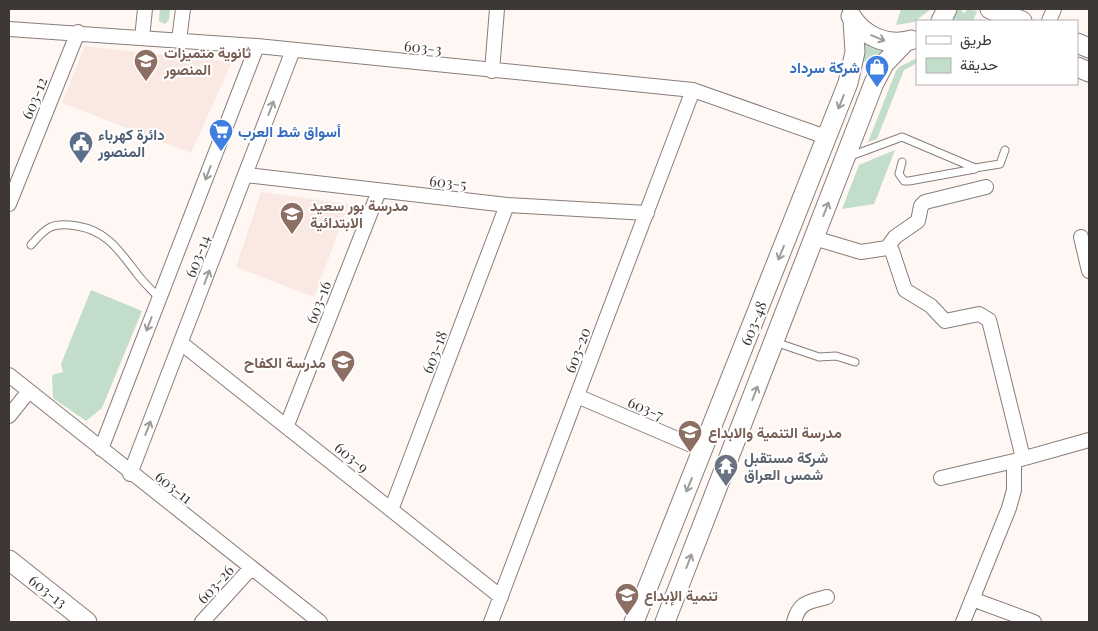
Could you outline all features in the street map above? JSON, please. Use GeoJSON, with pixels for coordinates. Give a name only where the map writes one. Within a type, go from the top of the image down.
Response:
{"type":"FeatureCollection","features":[{"type":"Feature","properties":{"kind":"street"},"geometry":{"type":"LineString","coordinates":[[142,38],[145,9]]}},
{"type":"Feature","properties":{"kind":"street"},"geometry":{"type":"LineString","coordinates":[[179,40],[183,9]]}},
{"type":"Feature","properties":{"kind":"street"},"geometry":{"type":"LineString","coordinates":[[492,71],[497,9]]}},
{"type":"Feature","properties":{"kind":"street"},"geometry":{"type":"LineString","coordinates":[[990,9],[1019,20]]}},
{"type":"Feature","properties":{"kind":"street"},"geometry":{"type":"LineString","coordinates":[[849,12],[865,32],[877,39],[891,42],[911,40]]}},
{"type":"Feature","properties":{"kind":"street","name":"603-48"},"geometry":{"type":"LineString","coordinates":[[634,622],[852,68],[855,44],[849,12]]}},
{"type":"Feature","properties":{"kind":"street","name":"603-3"},"geometry":{"type":"LineString","coordinates":[[9,28],[257,46],[693,90],[826,138]]}},
{"type":"Feature","properties":{"kind":"street","name":"603-12"},"geometry":{"type":"LineString","coordinates":[[9,204],[78,32]]}},
{"type":"Feature","properties":{"kind":"street","name":"603-48"},"geometry":{"type":"LineString","coordinates":[[665,622],[879,73],[890,56],[911,40]]}},
{"type":"Feature","properties":{"kind":"street","name":"603-14"},"geometry":{"type":"LineString","coordinates":[[101,449],[257,46]]}},
{"type":"Feature","properties":{"kind":"street","name":"603-14"},"geometry":{"type":"LineString","coordinates":[[130,474],[293,50]]}},
{"type":"Feature","properties":{"kind":"street","name":"603-20"},"geometry":{"type":"LineString","coordinates":[[491,622],[693,90]]}},
{"type":"Feature","properties":{"kind":"street","name":"603-5"},"geometry":{"type":"LineString","coordinates":[[246,175],[507,205],[646,213]]}},
{"type":"Feature","properties":{"kind":"street"},"geometry":{"type":"LineString","coordinates":[[887,248],[895,237],[918,220],[925,202],[986,187]]}},
{"type":"Feature","properties":{"kind":"street","name":"603-16"},"geometry":{"type":"LineString","coordinates":[[287,425],[379,191]]}},
{"type":"Feature","properties":{"kind":"street","name":"603-18"},"geometry":{"type":"LineString","coordinates":[[391,510],[507,205]]}},
{"type":"Feature","properties":{"kind":"street"},"geometry":{"type":"LineString","coordinates":[[1081,237],[1089,271]]}},
{"type":"Feature","properties":{"kind":"street"},"geometry":{"type":"LineString","coordinates":[[814,238],[861,252],[887,248],[892,250],[905,290],[931,306],[941,319],[945,321],[979,314],[989,320],[1018,460],[1014,490],[1009,508],[962,622]]}},
{"type":"Feature","properties":{"kind":"street","name":"603-9"},"geometry":{"type":"LineString","coordinates":[[181,343],[287,425],[501,597]]}},
{"type":"Feature","properties":{"kind":"street","name":"603-11"},"geometry":{"type":"LineString","coordinates":[[9,375],[130,474],[320,622]]}},
{"type":"Feature","properties":{"kind":"street"},"geometry":{"type":"LineString","coordinates":[[9,416],[29,392]]}},
{"type":"Feature","properties":{"kind":"street","name":"603-7"},"geometry":{"type":"LineString","coordinates":[[577,396],[703,450]]}},
{"type":"Feature","properties":{"kind":"street"},"geometry":{"type":"LineString","coordinates":[[720,405],[746,414]]}},
{"type":"Feature","properties":{"kind":"street"},"geometry":{"type":"LineString","coordinates":[[941,478],[1018,460],[1089,440]]}},
{"type":"Feature","properties":{"kind":"street","name":"603-13"},"geometry":{"type":"LineString","coordinates":[[9,560],[87,622]]}},
{"type":"Feature","properties":{"kind":"street","name":"603-26"},"geometry":{"type":"LineString","coordinates":[[202,622],[251,568]]}},
{"type":"Feature","properties":{"kind":"street"},"geometry":{"type":"LineString","coordinates":[[794,622],[797,612],[804,604],[827,597]]}},
{"type":"Feature","properties":{"kind":"street"},"geometry":{"type":"LineString","coordinates":[[972,599],[1034,622]]}},
{"type":"Feature","properties":{"kind":"lane"},"geometry":{"type":"LineString","coordinates":[[845,158],[902,137],[975,168]]}},
{"type":"Feature","properties":{"kind":"lane"},"geometry":{"type":"LineString","coordinates":[[902,162],[899,174],[904,181],[909,181],[1000,164],[1004,150]]}},
{"type":"Feature","properties":{"kind":"lane"},"geometry":{"type":"LineString","coordinates":[[31,245],[43,230],[59,223],[86,227],[105,236],[117,246],[139,276],[160,298]]}},
{"type":"Feature","properties":{"kind":"lane"},"geometry":{"type":"LineString","coordinates":[[774,342],[818,357],[836,356],[855,362]]}},
{"type":"Feature","properties":{"kind":"shaded area","name":"ثانوية متميزات المنصور"},"geometry":{"type":"Polygon","coordinates":[[[85,46],[232,62],[191,153],[62,103],[85,46]]]}},
{"type":"Feature","properties":{"kind":"shaded area","name":"مدرسة بور سعيد الابتدائية"},"geometry":{"type":"Polygon","coordinates":[[[261,192],[349,204],[314,297],[236,267],[261,192]]]}},
{"type":"Feature","properties":{"kind":"green space"},"geometry":{"type":"Polygon","coordinates":[[[160,9],[170,9],[169,20],[165,24],[159,21],[160,9]]]}},
{"type":"Feature","properties":{"kind":"green space"},"geometry":{"type":"Polygon","coordinates":[[[901,9],[931,9],[914,22],[896,25],[901,9]]]}},
{"type":"Feature","properties":{"kind":"green space"},"geometry":{"type":"Polygon","coordinates":[[[956,9],[961,9],[963,13],[966,12],[965,9],[977,11],[973,20],[951,19],[956,9]]]}},
{"type":"Feature","properties":{"kind":"green space"},"geometry":{"type":"Polygon","coordinates":[[[863,39],[890,48],[875,65],[862,61],[863,39]]]}},
{"type":"Feature","properties":{"kind":"green space"},"geometry":{"type":"Polygon","coordinates":[[[916,58],[916,64],[904,70],[877,139],[868,142],[896,71],[899,67],[916,58]]]}},
{"type":"Feature","properties":{"kind":"green space"},"geometry":{"type":"Polygon","coordinates":[[[895,150],[874,204],[842,209],[859,165],[895,150]]]}},
{"type":"Feature","properties":{"kind":"green space"},"geometry":{"type":"Polygon","coordinates":[[[91,290],[142,311],[102,408],[86,421],[53,398],[52,375],[63,372],[61,364],[91,290]]]}},
{"type":"Feature","properties":{"kind":"place","name":"ثانوية متميزات المنصور"},"geometry":{"type":"Point","coordinates":[146,82]}},
{"type":"Feature","properties":{"kind":"place","name":"شركة سرداد"},"geometry":{"type":"Point","coordinates":[877,88]}},
{"type":"Feature","properties":{"kind":"place","name":"أسواق شط العرب"},"geometry":{"type":"Point","coordinates":[221,152]}},
{"type":"Feature","properties":{"kind":"place","name":"دائرة كهرباء المنصور"},"geometry":{"type":"Point","coordinates":[81,164]}},
{"type":"Feature","properties":{"kind":"place","name":"مدرسة بور سعيد الابتدائية"},"geometry":{"type":"Point","coordinates":[292,235]}},
{"type":"Feature","properties":{"kind":"place","name":"مدرسة الكفاح"},"geometry":{"type":"Point","coordinates":[343,383]}},
{"type":"Feature","properties":{"kind":"place","name":"مدرسة التنمية والابداع"},"geometry":{"type":"Point","coordinates":[690,453]}},
{"type":"Feature","properties":{"kind":"place","name":"شركة مستقبل شمس العراق"},"geometry":{"type":"Point","coordinates":[726,487]}},
{"type":"Feature","properties":{"kind":"place","name":"تنمية الإبداع"},"geometry":{"type":"Point","coordinates":[627,616]}}]}
